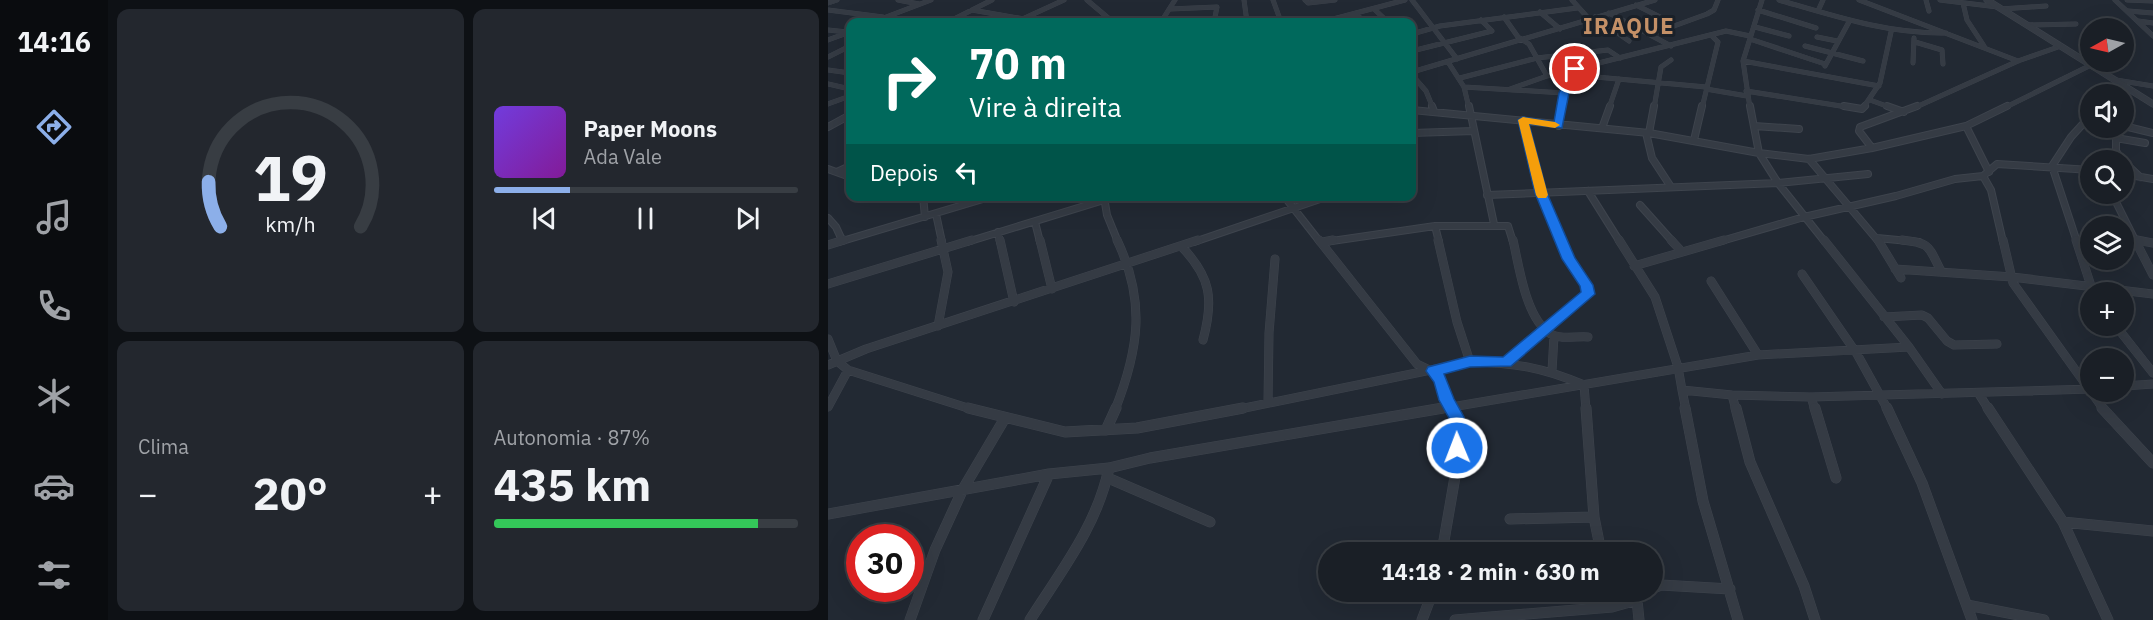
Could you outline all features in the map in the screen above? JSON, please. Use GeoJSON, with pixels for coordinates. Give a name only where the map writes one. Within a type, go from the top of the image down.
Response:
{"type":"FeatureCollection","features":[{"type":"Feature","properties":{"kind":"street"},"geometry":{"type":"LineString","coordinates":[[828,3],[837,0]]}},
{"type":"Feature","properties":{"kind":"street"},"geometry":{"type":"LineString","coordinates":[[898,0],[920,4]]}},
{"type":"Feature","properties":{"kind":"street"},"geometry":{"type":"LineString","coordinates":[[828,10],[885,18],[931,0]]}},
{"type":"Feature","properties":{"kind":"street"},"geometry":{"type":"LineString","coordinates":[[956,18],[992,0]]}},
{"type":"Feature","properties":{"kind":"street"},"geometry":{"type":"LineString","coordinates":[[1026,18],[1064,0]]}},
{"type":"Feature","properties":{"kind":"street"},"geometry":{"type":"LineString","coordinates":[[1087,0],[1108,18]]}},
{"type":"Feature","properties":{"kind":"street"},"geometry":{"type":"LineString","coordinates":[[1164,18],[1175,0]]}},
{"type":"Feature","properties":{"kind":"street"},"geometry":{"type":"LineString","coordinates":[[1244,0],[1246,18]]}},
{"type":"Feature","properties":{"kind":"street"},"geometry":{"type":"LineString","coordinates":[[1273,0],[1280,18]]}},
{"type":"Feature","properties":{"kind":"street"},"geometry":{"type":"LineString","coordinates":[[1305,0],[1308,3],[1335,0]]}},
{"type":"Feature","properties":{"kind":"street"},"geometry":{"type":"LineString","coordinates":[[1383,0],[1389,5]]}},
{"type":"Feature","properties":{"kind":"street"},"geometry":{"type":"LineString","coordinates":[[1346,18],[1405,0]]}},
{"type":"Feature","properties":{"kind":"street"},"geometry":{"type":"LineString","coordinates":[[1412,0],[1423,10],[1442,42],[1457,59]]}},
{"type":"Feature","properties":{"kind":"street"},"geometry":{"type":"LineString","coordinates":[[1572,0],[1577,8],[1629,41]]}},
{"type":"Feature","properties":{"kind":"street"},"geometry":{"type":"LineString","coordinates":[[1626,0],[1660,17]]}},
{"type":"Feature","properties":{"kind":"street"},"geometry":{"type":"LineString","coordinates":[[1416,73],[1655,0]]}},
{"type":"Feature","properties":{"kind":"street"},"geometry":{"type":"LineString","coordinates":[[1652,34],[1707,14],[1714,10],[1718,0]]}},
{"type":"Feature","properties":{"kind":"street"},"geometry":{"type":"LineString","coordinates":[[1762,0],[1743,61],[1746,93],[1758,153],[1804,217],[1909,346],[1942,394]]}},
{"type":"Feature","properties":{"kind":"street"},"geometry":{"type":"LineString","coordinates":[[1779,0],[1915,38],[1942,50],[1943,64]]}},
{"type":"Feature","properties":{"kind":"street"},"geometry":{"type":"LineString","coordinates":[[1818,11],[1824,4],[1823,0]]}},
{"type":"Feature","properties":{"kind":"street"},"geometry":{"type":"LineString","coordinates":[[1859,0],[2018,61]]}},
{"type":"Feature","properties":{"kind":"street"},"geometry":{"type":"LineString","coordinates":[[1926,0],[1929,11]]}},
{"type":"Feature","properties":{"kind":"street"},"geometry":{"type":"LineString","coordinates":[[1940,0],[2000,8],[2046,6]]}},
{"type":"Feature","properties":{"kind":"street"},"geometry":{"type":"LineString","coordinates":[[1987,0],[2080,58]]}},
{"type":"Feature","properties":{"kind":"street"},"geometry":{"type":"LineString","coordinates":[[2115,0],[2153,36]]}},
{"type":"Feature","properties":{"kind":"street"},"geometry":{"type":"LineString","coordinates":[[2127,0],[2153,1]]}},
{"type":"Feature","properties":{"kind":"street"},"geometry":{"type":"LineString","coordinates":[[1963,3],[1967,20],[1986,48]]}},
{"type":"Feature","properties":{"kind":"street"},"geometry":{"type":"LineString","coordinates":[[1170,9],[1217,7],[1215,18]]}},
{"type":"Feature","properties":{"kind":"street"},"geometry":{"type":"LineString","coordinates":[[1416,33],[1482,20],[1577,8]]}},
{"type":"Feature","properties":{"kind":"street"},"geometry":{"type":"LineString","coordinates":[[1374,9],[1384,18]]}},
{"type":"Feature","properties":{"kind":"street"},"geometry":{"type":"LineString","coordinates":[[972,10],[1018,18]]}},
{"type":"Feature","properties":{"kind":"street"},"geometry":{"type":"LineString","coordinates":[[1758,10],[1816,28]]}},
{"type":"Feature","properties":{"kind":"street"},"geometry":{"type":"LineString","coordinates":[[2128,11],[2153,13]]}},
{"type":"Feature","properties":{"kind":"street"},"geometry":{"type":"LineString","coordinates":[[1540,12],[1560,28]]}},
{"type":"Feature","properties":{"kind":"street"},"geometry":{"type":"LineString","coordinates":[[1609,13],[1671,46]]}},
{"type":"Feature","properties":{"kind":"street"},"geometry":{"type":"LineString","coordinates":[[1355,14],[1360,18]]}},
{"type":"Feature","properties":{"kind":"street"},"geometry":{"type":"LineString","coordinates":[[1504,17],[1518,37],[1527,42],[1547,76]]}},
{"type":"Feature","properties":{"kind":"street"},"geometry":{"type":"LineString","coordinates":[[1416,50],[1492,31],[1482,20]]}},
{"type":"Feature","properties":{"kind":"street"},"geometry":{"type":"LineString","coordinates":[[1822,75],[1831,52],[1850,20]]}},
{"type":"Feature","properties":{"kind":"street"},"geometry":{"type":"LineString","coordinates":[[2138,21],[2153,23]]}},
{"type":"Feature","properties":{"kind":"street"},"geometry":{"type":"LineString","coordinates":[[2027,25],[2076,24]]}},
{"type":"Feature","properties":{"kind":"street"},"geometry":{"type":"LineString","coordinates":[[1755,27],[1789,36]]}},
{"type":"Feature","properties":{"kind":"street"},"geometry":{"type":"LineString","coordinates":[[1877,27],[1915,38],[1946,33]]}},
{"type":"Feature","properties":{"kind":"street"},"geometry":{"type":"LineString","coordinates":[[828,30],[846,32]]}},
{"type":"Feature","properties":{"kind":"street"},"geometry":{"type":"LineString","coordinates":[[1510,90],[1547,76],[1574,72],[1728,30],[1825,64]]}},
{"type":"Feature","properties":{"kind":"street"},"geometry":{"type":"LineString","coordinates":[[1574,72],[1746,93],[1859,110],[1864,109],[1879,86],[1889,57],[1891,32]]}},
{"type":"Feature","properties":{"kind":"street"},"geometry":{"type":"LineString","coordinates":[[828,40],[846,33]]}},
{"type":"Feature","properties":{"kind":"street"},"geometry":{"type":"LineString","coordinates":[[1952,35],[1976,34]]}},
{"type":"Feature","properties":{"kind":"street"},"geometry":{"type":"LineString","coordinates":[[1694,140],[1718,42],[1711,36]]}},
{"type":"Feature","properties":{"kind":"street"},"geometry":{"type":"LineString","coordinates":[[1817,37],[1837,41]]}},
{"type":"Feature","properties":{"kind":"street"},"geometry":{"type":"LineString","coordinates":[[1913,63],[1915,38]]}},
{"type":"Feature","properties":{"kind":"street"},"geometry":{"type":"LineString","coordinates":[[1805,46],[1863,61]]}},
{"type":"Feature","properties":{"kind":"street"},"geometry":{"type":"LineString","coordinates":[[1872,148],[1859,131],[1860,127],[1904,112],[2018,61],[2061,46]]}},
{"type":"Feature","properties":{"kind":"street"},"geometry":{"type":"LineString","coordinates":[[828,57],[846,48]]}},
{"type":"Feature","properties":{"kind":"street"},"geometry":{"type":"LineString","coordinates":[[1460,78],[1537,58],[1608,50],[1620,58]]}},
{"type":"Feature","properties":{"kind":"street"},"geometry":{"type":"LineString","coordinates":[[1671,60],[1662,65],[1647,133],[1652,158],[1671,186]]}},
{"type":"Feature","properties":{"kind":"street"},"geometry":{"type":"LineString","coordinates":[[1743,61],[1879,86]]}},
{"type":"Feature","properties":{"kind":"street"},"geometry":{"type":"LineString","coordinates":[[1448,62],[1464,87],[1494,224]]}},
{"type":"Feature","properties":{"kind":"street"},"geometry":{"type":"LineString","coordinates":[[828,70],[846,72]]}},
{"type":"Feature","properties":{"kind":"street"},"geometry":{"type":"LineString","coordinates":[[1416,110],[1647,133],[1758,153],[1809,159],[1872,148],[1966,126],[2080,70]]}},
{"type":"Feature","properties":{"kind":"street"},"geometry":{"type":"LineString","coordinates":[[1558,126],[1564,93],[1574,72]]}},
{"type":"Feature","properties":{"kind":"street"},"geometry":{"type":"LineString","coordinates":[[2102,72],[2153,104]]}},
{"type":"Feature","properties":{"kind":"street"},"geometry":{"type":"LineString","coordinates":[[1416,79],[1426,91],[1434,111]]}},
{"type":"Feature","properties":{"kind":"street"},"geometry":{"type":"LineString","coordinates":[[1602,128],[1619,79]]}},
{"type":"Feature","properties":{"kind":"street"},"geometry":{"type":"LineString","coordinates":[[2118,82],[2153,86]]}},
{"type":"Feature","properties":{"kind":"street"},"geometry":{"type":"LineString","coordinates":[[828,84],[846,88]]}},
{"type":"Feature","properties":{"kind":"street"},"geometry":{"type":"LineString","coordinates":[[1464,87],[1564,93]]}},
{"type":"Feature","properties":{"kind":"street"},"geometry":{"type":"LineString","coordinates":[[828,104],[846,97]]}},
{"type":"Feature","properties":{"kind":"street"},"geometry":{"type":"LineString","coordinates":[[1870,100],[1904,112]]}},
{"type":"Feature","properties":{"kind":"street"},"geometry":{"type":"LineString","coordinates":[[828,127],[846,117]]}},
{"type":"Feature","properties":{"kind":"street"},"geometry":{"type":"LineString","coordinates":[[1506,363],[1588,294],[1589,289],[1569,259],[1541,193],[1523,120]]}},
{"type":"Feature","properties":{"kind":"street"},"geometry":{"type":"LineString","coordinates":[[1754,126],[1799,129]]}},
{"type":"Feature","properties":{"kind":"street"},"geometry":{"type":"LineString","coordinates":[[1966,126],[1991,190],[2012,277],[2021,296],[2080,377]]}},
{"type":"Feature","properties":{"kind":"street"},"geometry":{"type":"LineString","coordinates":[[2052,166],[2080,128]]}},
{"type":"Feature","properties":{"kind":"street"},"geometry":{"type":"LineString","coordinates":[[2134,128],[2153,132]]}},
{"type":"Feature","properties":{"kind":"street"},"geometry":{"type":"LineString","coordinates":[[1416,133],[1474,131]]}},
{"type":"Feature","properties":{"kind":"street"},"geometry":{"type":"LineString","coordinates":[[2116,150],[2116,138],[2145,143]]}},
{"type":"Feature","properties":{"kind":"street"},"geometry":{"type":"LineString","coordinates":[[1809,159],[1876,238],[1901,278]]}},
{"type":"Feature","properties":{"kind":"street"},"geometry":{"type":"LineString","coordinates":[[1634,266],[1804,217],[1948,181],[1986,174],[1997,164],[2080,169]]}},
{"type":"Feature","properties":{"kind":"street"},"geometry":{"type":"LineString","coordinates":[[2052,166],[2090,282]]}},
{"type":"Feature","properties":{"kind":"street"},"geometry":{"type":"LineString","coordinates":[[837,172],[846,168]]}},
{"type":"Feature","properties":{"kind":"street"},"geometry":{"type":"LineString","coordinates":[[828,169],[846,175]]}},
{"type":"Feature","properties":{"kind":"street"},"geometry":{"type":"LineString","coordinates":[[2134,171],[2140,177]]}},
{"type":"Feature","properties":{"kind":"street"},"geometry":{"type":"LineString","coordinates":[[1487,195],[1778,183],[1868,174]]}},
{"type":"Feature","properties":{"kind":"street"},"geometry":{"type":"LineString","coordinates":[[2134,176],[2153,179]]}},
{"type":"Feature","properties":{"kind":"street"},"geometry":{"type":"LineString","coordinates":[[1588,191],[1655,297],[1678,367],[1703,501],[1738,620]]}},
{"type":"Feature","properties":{"kind":"street"},"geometry":{"type":"LineString","coordinates":[[924,201],[926,216]]}},
{"type":"Feature","properties":{"kind":"street"},"geometry":{"type":"LineString","coordinates":[[828,245],[977,201]]}},
{"type":"Feature","properties":{"kind":"street"},"geometry":{"type":"LineString","coordinates":[[828,284],[1098,201]]}},
{"type":"Feature","properties":{"kind":"street"},"geometry":{"type":"LineString","coordinates":[[1105,201],[1135,287],[1136,337],[1132,365],[1106,430]]}},
{"type":"Feature","properties":{"kind":"street"},"geometry":{"type":"LineString","coordinates":[[1288,201],[1417,364],[1433,371],[1441,380],[1446,400],[1452,408],[1458,426],[1456,471],[1444,542]]}},
{"type":"Feature","properties":{"kind":"street"},"geometry":{"type":"LineString","coordinates":[[832,363],[866,349],[1314,201]]}},
{"type":"Feature","properties":{"kind":"street"},"geometry":{"type":"LineString","coordinates":[[2117,204],[2153,275]]}},
{"type":"Feature","properties":{"kind":"street"},"geometry":{"type":"LineString","coordinates":[[1640,205],[1682,252]]}},
{"type":"Feature","properties":{"kind":"street"},"geometry":{"type":"LineString","coordinates":[[936,214],[948,272],[938,327]]}},
{"type":"Feature","properties":{"kind":"street"},"geometry":{"type":"LineString","coordinates":[[828,218],[837,227],[842,240]]}},
{"type":"Feature","properties":{"kind":"street"},"geometry":{"type":"LineString","coordinates":[[1035,222],[1052,289]]}},
{"type":"Feature","properties":{"kind":"street"},"geometry":{"type":"LineString","coordinates":[[1323,243],[1366,234],[1435,226],[1494,224],[1508,226],[1534,319],[1545,331],[1554,336],[1588,336]]}},
{"type":"Feature","properties":{"kind":"street"},"geometry":{"type":"LineString","coordinates":[[1435,226],[1457,322],[1470,362]]}},
{"type":"Feature","properties":{"kind":"street"},"geometry":{"type":"LineString","coordinates":[[998,232],[1014,302]]}},
{"type":"Feature","properties":{"kind":"street"},"geometry":{"type":"LineString","coordinates":[[1876,238],[1922,242],[1928,246],[1941,272]]}},
{"type":"Feature","properties":{"kind":"street"},"geometry":{"type":"LineString","coordinates":[[2136,240],[2153,243]]}},
{"type":"Feature","properties":{"kind":"street"},"geometry":{"type":"LineString","coordinates":[[1181,246],[1200,266],[1208,284],[1210,304],[1203,340]]}},
{"type":"Feature","properties":{"kind":"street"},"geometry":{"type":"LineString","coordinates":[[1268,403],[1269,333],[1275,259]]}},
{"type":"Feature","properties":{"kind":"street"},"geometry":{"type":"LineString","coordinates":[[1895,269],[2012,277],[2080,288]]}},
{"type":"Feature","properties":{"kind":"street"},"geometry":{"type":"LineString","coordinates":[[1802,274],[1853,349],[1902,435],[1920,476],[1972,620]]}},
{"type":"Feature","properties":{"kind":"street"},"geometry":{"type":"LineString","coordinates":[[1711,281],[1758,355]]}},
{"type":"Feature","properties":{"kind":"street"},"geometry":{"type":"LineString","coordinates":[[2134,293],[2153,294]]}},
{"type":"Feature","properties":{"kind":"street"},"geometry":{"type":"LineString","coordinates":[[1884,316],[1922,315],[1947,341],[1954,345],[1997,344]]}},
{"type":"Feature","properties":{"kind":"street"},"geometry":{"type":"LineString","coordinates":[[1552,371],[1554,336]]}},
{"type":"Feature","properties":{"kind":"street"},"geometry":{"type":"LineString","coordinates":[[2123,336],[2153,373]]}},
{"type":"Feature","properties":{"kind":"street"},"geometry":{"type":"LineString","coordinates":[[828,339],[832,363]]}},
{"type":"Feature","properties":{"kind":"street"},"geometry":{"type":"LineString","coordinates":[[828,514],[1048,474],[1109,473],[1150,458],[1452,408],[1678,367],[1758,355],[1909,346]]}},
{"type":"Feature","properties":{"kind":"street"},"geometry":{"type":"LineString","coordinates":[[832,363],[950,404],[1065,432],[1137,428],[1470,362],[1506,363],[1552,371],[1584,385]]}},
{"type":"Feature","properties":{"kind":"street"},"geometry":{"type":"LineString","coordinates":[[828,407],[848,370]]}},
{"type":"Feature","properties":{"kind":"street"},"geometry":{"type":"LineString","coordinates":[[2134,385],[2153,384]]}},
{"type":"Feature","properties":{"kind":"street"},"geometry":{"type":"LineString","coordinates":[[1584,385],[1594,517],[1599,542]]}},
{"type":"Feature","properties":{"kind":"street"},"geometry":{"type":"LineString","coordinates":[[1682,390],[1732,395],[1811,397],[2080,389]]}},
{"type":"Feature","properties":{"kind":"street"},"geometry":{"type":"LineString","coordinates":[[1979,394],[2063,522],[2108,620]]}},
{"type":"Feature","properties":{"kind":"street"},"geometry":{"type":"LineString","coordinates":[[1732,395],[1750,462],[1804,586],[1815,620]]}},
{"type":"Feature","properties":{"kind":"street"},"geometry":{"type":"LineString","coordinates":[[1811,397],[1836,478]]}},
{"type":"Feature","properties":{"kind":"street"},"geometry":{"type":"LineString","coordinates":[[2097,402],[2153,463]]}},
{"type":"Feature","properties":{"kind":"street"},"geometry":{"type":"LineString","coordinates":[[910,620],[935,550],[963,489],[1005,418]]}},
{"type":"Feature","properties":{"kind":"street"},"geometry":{"type":"LineString","coordinates":[[1109,473],[1210,522]]}},
{"type":"Feature","properties":{"kind":"street"},"geometry":{"type":"LineString","coordinates":[[1030,620],[1093,517],[1109,473]]}},
{"type":"Feature","properties":{"kind":"street"},"geometry":{"type":"LineString","coordinates":[[983,620],[1048,474]]}},
{"type":"Feature","properties":{"kind":"street"},"geometry":{"type":"LineString","coordinates":[[1510,519],[1594,517]]}},
{"type":"Feature","properties":{"kind":"street"},"geometry":{"type":"LineString","coordinates":[[2063,522],[2153,531]]}},
{"type":"Feature","properties":{"kind":"street"},"geometry":{"type":"LineString","coordinates":[[1663,585],[1730,589]]}},
{"type":"Feature","properties":{"kind":"street"},"geometry":{"type":"LineString","coordinates":[[1422,620],[1429,602]]}},
{"type":"Feature","properties":{"kind":"street"},"geometry":{"type":"LineString","coordinates":[[1611,602],[1612,607]]}},
{"type":"Feature","properties":{"kind":"street"},"geometry":{"type":"LineString","coordinates":[[1455,620],[1612,607],[1630,602]]}},
{"type":"Feature","properties":{"kind":"street"},"geometry":{"type":"LineString","coordinates":[[1637,602],[1638,620]]}},
{"type":"Feature","properties":{"kind":"street"},"geometry":{"type":"LineString","coordinates":[[1967,605],[2044,620]]}},
{"type":"Feature","properties":{"kind":"slow traffic"},"geometry":{"type":"LineString","coordinates":[[1542,195],[1523,120],[1555,125]]}},
{"type":"Feature","properties":{"kind":"district","name":"IRAQUE"},"geometry":{"type":"Point","coordinates":[1629,25]}},
{"type":"Feature","properties":{"kind":"route"},"geometry":{"type":"LineString","coordinates":[[1457,448],[1456,417],[1446,400],[1441,380],[1433,371],[1470,362],[1506,363],[1588,294],[1589,289],[1569,259],[1541,193],[1523,120],[1558,126],[1564,93],[1575,69]]}}]}
